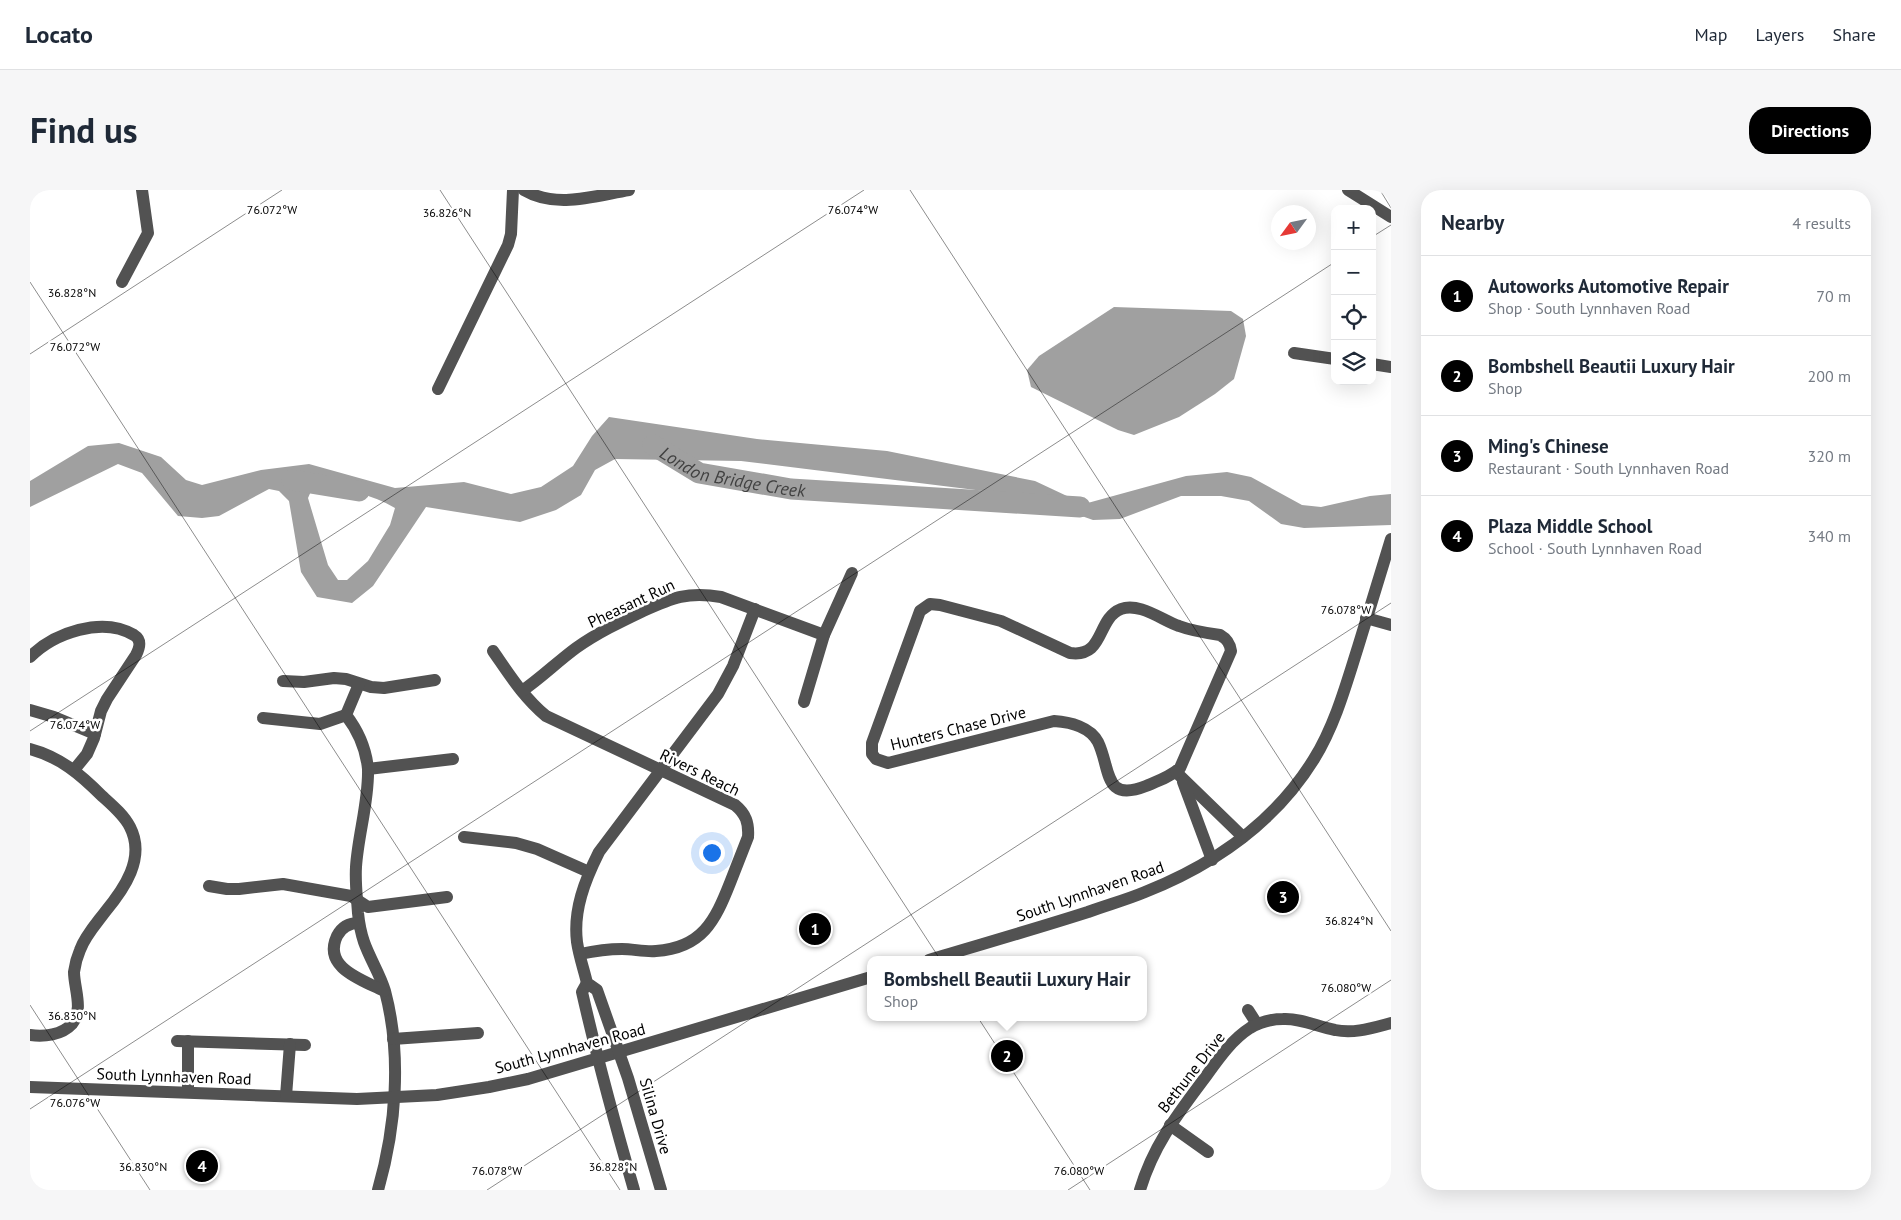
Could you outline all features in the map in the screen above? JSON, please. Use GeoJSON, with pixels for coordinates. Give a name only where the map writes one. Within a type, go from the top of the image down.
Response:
{"type":"FeatureCollection","features":[{"type":"Feature","properties":{"kind":"street"},"geometry":{"type":"LineString","coordinates":[[122,282],[148,233],[142,190]]}},
{"type":"Feature","properties":{"kind":"street"},"geometry":{"type":"LineString","coordinates":[[438,389],[508,245],[511,234],[513,190]]}},
{"type":"Feature","properties":{"kind":"street"},"geometry":{"type":"LineString","coordinates":[[524,190],[543,199],[556,201],[630,190]]}},
{"type":"Feature","properties":{"kind":"street"},"geometry":{"type":"LineString","coordinates":[[1348,190],[1391,217]]}},
{"type":"Feature","properties":{"kind":"street"},"geometry":{"type":"LineString","coordinates":[[1294,352],[1331,357]]}},
{"type":"Feature","properties":{"kind":"street"},"geometry":{"type":"LineString","coordinates":[[1376,365],[1391,367]]}},
{"type":"Feature","properties":{"kind":"street","name":"South Lynnhaven Road"},"geometry":{"type":"LineString","coordinates":[[942,956],[1070,918],[1144,893],[1179,878],[1212,860],[1243,837],[1280,803],[1314,758],[1330,726],[1344,692],[1391,538]]}},
{"type":"Feature","properties":{"kind":"street"},"geometry":{"type":"LineString","coordinates":[[804,702],[824,634],[852,573]]}},
{"type":"Feature","properties":{"kind":"street","name":"Pheasant Run"},"geometry":{"type":"LineString","coordinates":[[522,691],[593,636],[676,597],[691,594],[721,597],[824,634]]}},
{"type":"Feature","properties":{"kind":"street","name":"Hunters Chase Drive"},"geometry":{"type":"LineString","coordinates":[[934,604],[940,605],[1001,621],[1070,653],[1078,654],[1092,648],[1108,618],[1123,608],[1131,607],[1140,608],[1179,627],[1220,636],[1230,644],[1230,656],[1179,774],[1172,775],[1134,791],[1120,790],[1109,780],[1098,742],[1094,737],[1076,725],[1065,722],[1054,722],[888,763],[876,759],[872,754],[871,747],[920,611],[924,607],[934,604]]}},
{"type":"Feature","properties":{"kind":"street"},"geometry":{"type":"LineString","coordinates":[[634,1190],[598,1060],[582,992],[587,983],[580,954],[577,923],[579,904],[589,872],[612,833],[718,694],[733,666],[755,609]]}},
{"type":"Feature","properties":{"kind":"street"},"geometry":{"type":"LineString","coordinates":[[1366,618],[1391,625]]}},
{"type":"Feature","properties":{"kind":"street"},"geometry":{"type":"LineString","coordinates":[[30,657],[49,642],[94,627],[110,626],[121,628],[138,637],[140,647],[106,699],[87,754],[74,770]]}},
{"type":"Feature","properties":{"kind":"street","name":"Rivers Reach"},"geometry":{"type":"LineString","coordinates":[[493,651],[534,706],[546,716],[735,805],[746,818],[749,828],[748,837],[718,913],[707,929],[696,938],[669,950],[654,952],[621,949],[600,950],[580,954]]}},
{"type":"Feature","properties":{"kind":"street"},"geometry":{"type":"LineString","coordinates":[[284,681],[304,682],[334,678],[384,688],[435,680]]}},
{"type":"Feature","properties":{"kind":"street"},"geometry":{"type":"LineString","coordinates":[[263,718],[320,724],[346,715],[359,684]]}},
{"type":"Feature","properties":{"kind":"street"},"geometry":{"type":"LineString","coordinates":[[30,710],[54,717],[95,734]]}},
{"type":"Feature","properties":{"kind":"street"},"geometry":{"type":"LineString","coordinates":[[346,715],[362,741],[367,756],[368,769],[356,868],[359,923],[364,944],[378,972],[384,991],[393,1039],[395,1073],[390,1141],[378,1190]]}},
{"type":"Feature","properties":{"kind":"street"},"geometry":{"type":"LineString","coordinates":[[30,749],[52,756],[74,770],[123,816],[130,826],[135,846],[131,874],[125,887],[90,931],[81,946],[74,973],[78,1002],[75,1020],[71,1026],[52,1035],[30,1035]]}},
{"type":"Feature","properties":{"kind":"street"},"geometry":{"type":"LineString","coordinates":[[368,769],[453,759]]}},
{"type":"Feature","properties":{"kind":"street"},"geometry":{"type":"LineString","coordinates":[[1179,774],[1243,837]]}},
{"type":"Feature","properties":{"kind":"street"},"geometry":{"type":"LineString","coordinates":[[1179,774],[1212,860]]}},
{"type":"Feature","properties":{"kind":"street"},"geometry":{"type":"LineString","coordinates":[[464,837],[516,843],[538,849],[589,872]]}},
{"type":"Feature","properties":{"kind":"street"},"geometry":{"type":"LineString","coordinates":[[209,886],[239,889],[283,884],[351,896],[368,906],[447,897]]}},
{"type":"Feature","properties":{"kind":"street"},"geometry":{"type":"LineString","coordinates":[[359,923],[351,923],[338,932],[335,940],[336,960],[347,973],[384,991]]}},
{"type":"Feature","properties":{"kind":"street","name":"South Lynnhaven Road"},"geometry":{"type":"LineString","coordinates":[[30,1087],[357,1099],[436,1095],[528,1080],[867,979]]}},
{"type":"Feature","properties":{"kind":"street","name":"Silina Drive"},"geometry":{"type":"LineString","coordinates":[[587,983],[597,990],[619,1052],[661,1190]]}},
{"type":"Feature","properties":{"kind":"street"},"geometry":{"type":"LineString","coordinates":[[1248,1010],[1257,1024]]}},
{"type":"Feature","properties":{"kind":"street","name":"Bethune Drive"},"geometry":{"type":"LineString","coordinates":[[1140,1190],[1146,1170],[1156,1148],[1170,1125],[1221,1056],[1240,1036],[1257,1024],[1284,1019],[1349,1032],[1391,1023]]}},
{"type":"Feature","properties":{"kind":"street"},"geometry":{"type":"LineString","coordinates":[[393,1039],[478,1033]]}},
{"type":"Feature","properties":{"kind":"street"},"geometry":{"type":"LineString","coordinates":[[188,1092],[182,1041],[305,1045]]}},
{"type":"Feature","properties":{"kind":"street"},"geometry":{"type":"LineString","coordinates":[[286,1096],[290,1044]]}},
{"type":"Feature","properties":{"kind":"street"},"geometry":{"type":"LineString","coordinates":[[1170,1125],[1208,1152]]}},
{"type":"Feature","properties":{"kind":"shaded area"},"geometry":{"type":"Polygon","coordinates":[[[1114,307],[1231,311],[1243,319],[1246,336],[1234,379],[1215,394],[1179,417],[1134,435],[1118,430],[1031,387],[1027,370],[1039,356],[1114,307]]]}},
{"type":"Feature","properties":{"kind":"shaded area"},"geometry":{"type":"Polygon","coordinates":[[[609,417],[757,439],[887,451],[1035,481],[1084,504],[1186,476],[1227,472],[1251,477],[1302,505],[1321,507],[1370,496],[1391,494],[1391,525],[1304,528],[1281,524],[1249,501],[1221,496],[1181,496],[1120,519],[1093,520],[1025,496],[741,461],[615,459],[595,470],[581,495],[556,510],[520,522],[426,507],[373,586],[352,603],[317,597],[301,572],[289,501],[279,491],[269,489],[219,516],[202,518],[178,516],[142,473],[118,464],[30,507],[30,481],[88,446],[119,443],[161,457],[186,480],[202,485],[261,470],[309,464],[395,488],[464,482],[511,494],[541,487],[573,466],[592,436],[609,417]],[[321,485],[312,489],[308,498],[328,565],[338,580],[347,580],[368,561],[390,525],[395,508],[368,496],[321,485]]]}},
{"type":"Feature","properties":{"kind":"waterway","name":"London Bridge Creek"},"geometry":{"type":"LineString","coordinates":[[653,445],[699,473],[791,489],[1080,507]]}},
{"type":"Feature","properties":{"kind":"waterway","name":"London Bridge Creek"},"geometry":{"type":"LineString","coordinates":[[292,480],[359,491]]}},
{"type":"Feature","properties":{"kind":"place","name":"Ming's Chinese"},"geometry":{"type":"Point","coordinates":[1283,897]}},
{"type":"Feature","properties":{"kind":"place","name":"Autoworks Automotive Repair"},"geometry":{"type":"Point","coordinates":[815,929]}},
{"type":"Feature","properties":{"kind":"place","name":"Bombshell Beautii Luxury Hair"},"geometry":{"type":"Point","coordinates":[1007,1056]}},
{"type":"Feature","properties":{"kind":"place","name":"Plaza Middle School"},"geometry":{"type":"Point","coordinates":[202,1166]}}]}
